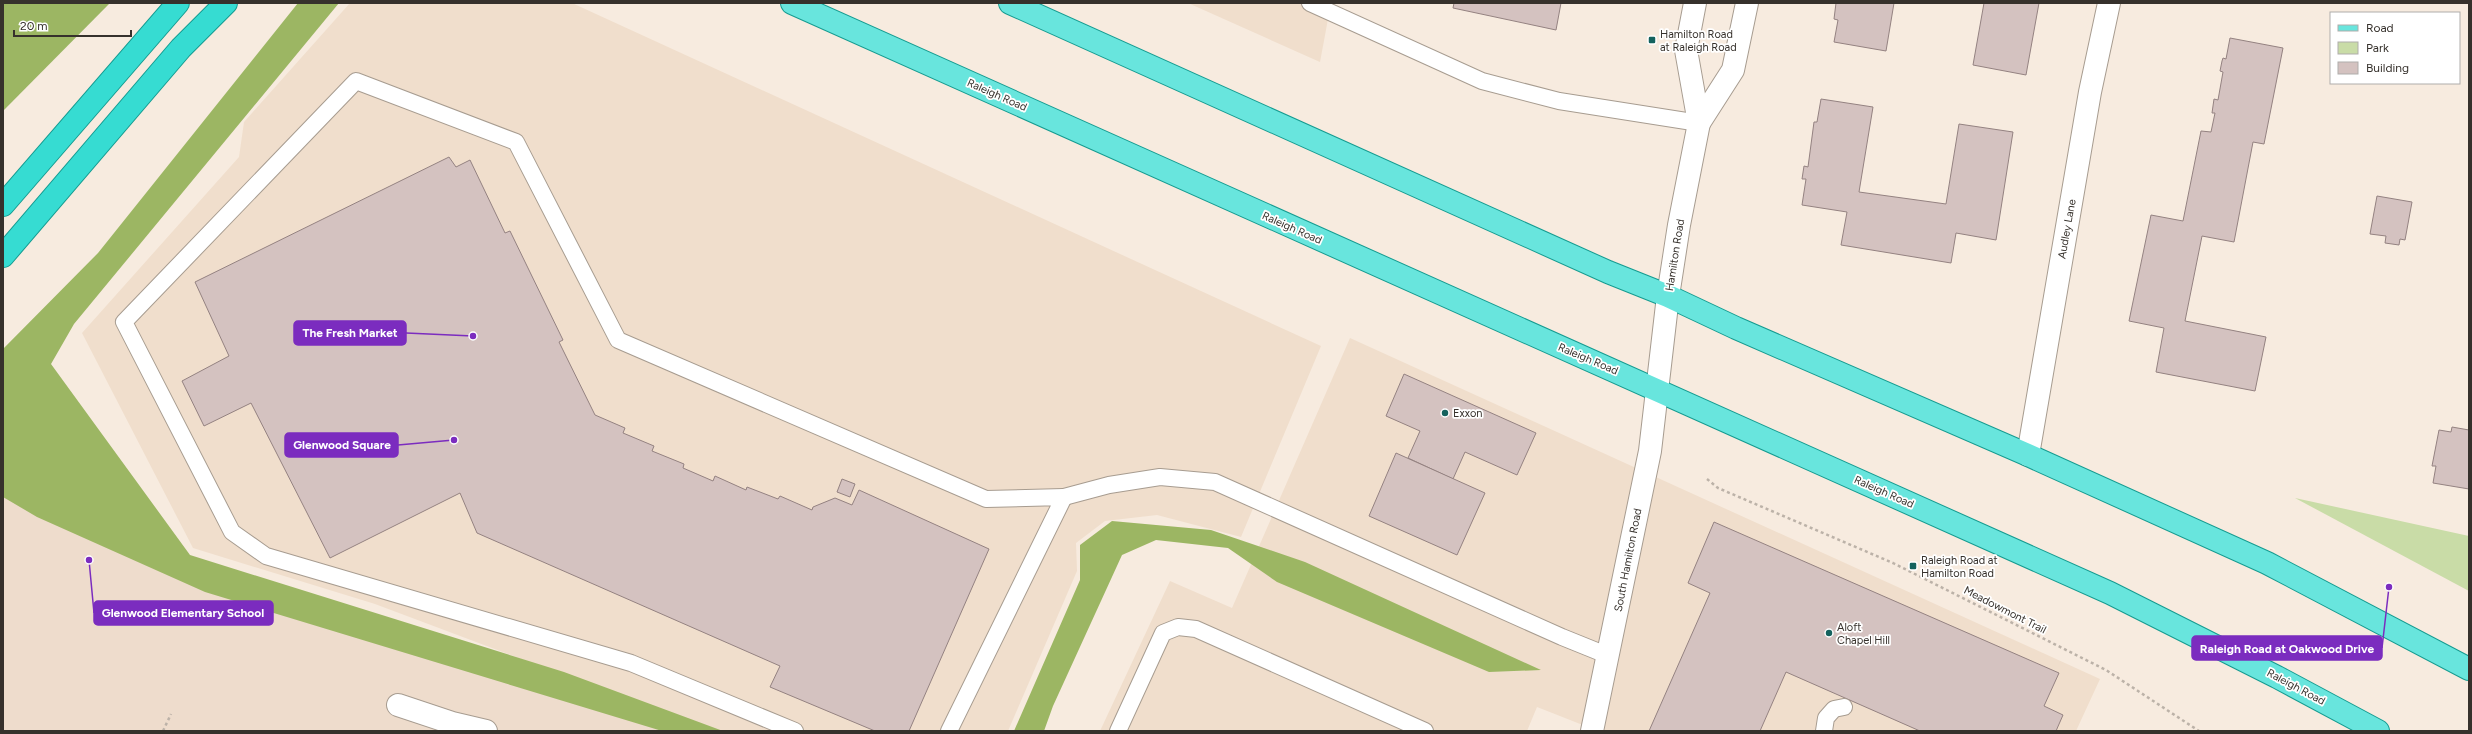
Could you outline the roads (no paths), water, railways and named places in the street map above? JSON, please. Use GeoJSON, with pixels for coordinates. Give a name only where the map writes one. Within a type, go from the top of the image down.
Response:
{"type":"FeatureCollection","features":[{"type":"Feature","properties":{"kind":"highway"},"geometry":{"type":"LineString","coordinates":[[3,205],[178,3]]}},
{"type":"Feature","properties":{"kind":"highway"},"geometry":{"type":"LineString","coordinates":[[3,256],[182,48],[226,3]]}},
{"type":"Feature","properties":{"kind":"main road","name":"Raleigh Road"},"geometry":{"type":"LineString","coordinates":[[792,3],[1395,275],[1657,389],[2110,593],[2277,677],[2378,731]]}},
{"type":"Feature","properties":{"kind":"main road"},"geometry":{"type":"LineString","coordinates":[[1010,3],[1608,272],[1668,296],[1736,328],[2028,455],[2267,564],[2465,665]]}},
{"type":"Feature","properties":{"kind":"street","name":"Hamilton Road"},"geometry":{"type":"LineString","coordinates":[[1657,389],[1668,296],[1679,225],[1699,123],[1686,50],[1695,3]]}},
{"type":"Feature","properties":{"kind":"street","name":"Hamilton Road"},"geometry":{"type":"LineString","coordinates":[[1699,123],[1733,70],[1747,3]]}},
{"type":"Feature","properties":{"kind":"street","name":"Audley Lane"},"geometry":{"type":"LineString","coordinates":[[2028,455],[2090,92],[2109,3]]}},
{"type":"Feature","properties":{"kind":"street","name":"South Hamilton Road"},"geometry":{"type":"LineString","coordinates":[[1592,731],[1609,656],[1650,451],[1657,389]]}},
{"type":"Feature","properties":{"kind":"street"},"geometry":{"type":"LineString","coordinates":[[398,705],[452,723],[486,731]]}},
{"type":"Feature","properties":{"kind":"lane"},"geometry":{"type":"LineString","coordinates":[[1310,3],[1340,9],[1482,81],[1558,101],[1699,123]]}},
{"type":"Feature","properties":{"kind":"lane"},"geometry":{"type":"LineString","coordinates":[[795,731],[631,663],[266,556],[232,532],[124,322],[356,81],[516,142],[618,340],[986,499],[1064,497],[1160,476],[1215,482],[1562,637],[1609,656]]}},
{"type":"Feature","properties":{"kind":"lane"},"geometry":{"type":"LineString","coordinates":[[949,731],[1064,497]]}},
{"type":"Feature","properties":{"kind":"lane"},"geometry":{"type":"LineString","coordinates":[[1118,731],[1163,633],[1178,628],[1196,629],[1425,731]]}},
{"type":"Feature","properties":{"kind":"lane"},"geometry":{"type":"LineString","coordinates":[[1824,731],[1826,718],[1834,709],[1844,708]]}},
{"type":"Feature","properties":{"kind":"place","name":"Hamilton Road at Raleigh Road"},"geometry":{"type":"Point","coordinates":[1652,40]}},
{"type":"Feature","properties":{"kind":"place","name":"The Fresh Market"},"geometry":{"type":"Point","coordinates":[473,336]}},
{"type":"Feature","properties":{"kind":"place","name":"Exxon"},"geometry":{"type":"Point","coordinates":[1445,413]}},
{"type":"Feature","properties":{"kind":"place","name":"Glenwood Square"},"geometry":{"type":"Point","coordinates":[454,440]}},
{"type":"Feature","properties":{"kind":"place","name":"Glenwood Elementary School"},"geometry":{"type":"Point","coordinates":[89,560]}},
{"type":"Feature","properties":{"kind":"place","name":"Raleigh Road at Hamilton Road"},"geometry":{"type":"Point","coordinates":[1913,566]}},
{"type":"Feature","properties":{"kind":"place","name":"Raleigh Road at Oakwood Drive"},"geometry":{"type":"Point","coordinates":[2389,587]}},
{"type":"Feature","properties":{"kind":"place","name":"Aloft Chapel Hill"},"geometry":{"type":"Point","coordinates":[1829,633]}}]}
